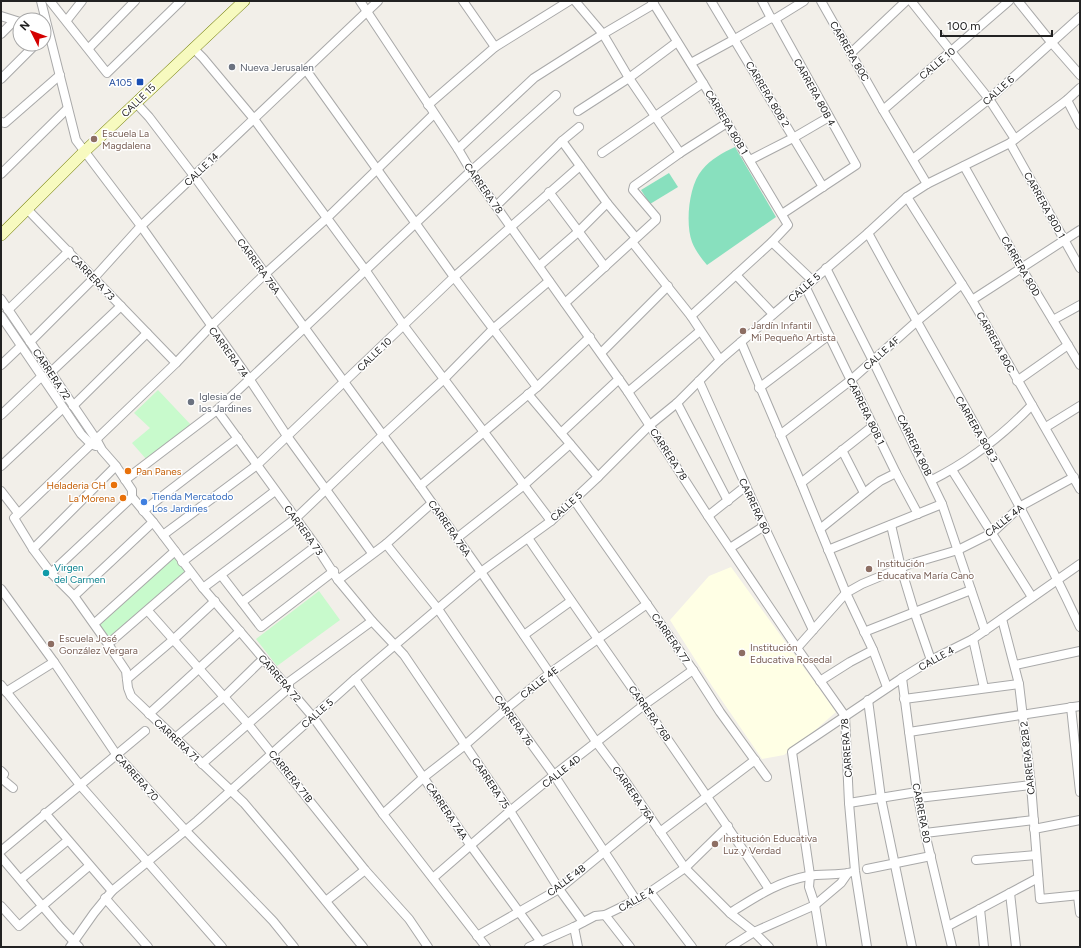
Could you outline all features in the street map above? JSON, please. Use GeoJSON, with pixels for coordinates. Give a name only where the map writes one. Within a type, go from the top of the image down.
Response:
{"type":"FeatureCollection","features":[{"type":"Feature","properties":{"kind":"street","name":"CARRERA 74"},"geometry":{"type":"LineString","coordinates":[[41,1],[43,12]]}},
{"type":"Feature","properties":{"kind":"street"},"geometry":{"type":"LineString","coordinates":[[50,1],[67,20],[107,73],[181,1]]}},
{"type":"Feature","properties":{"kind":"street"},"geometry":{"type":"LineString","coordinates":[[67,20],[82,1]]}},
{"type":"Feature","properties":{"kind":"street"},"geometry":{"type":"LineString","coordinates":[[89,48],[135,1]]}},
{"type":"Feature","properties":{"kind":"street","name":"CALLE 15"},"geometry":{"type":"LineString","coordinates":[[1,235],[85,151],[244,1]]}},
{"type":"Feature","properties":{"kind":"street","name":"CARRERA 78"},"geometry":{"type":"LineString","coordinates":[[360,1],[368,11],[471,171],[628,392],[708,516],[845,716],[852,872],[867,947]]}},
{"type":"Feature","properties":{"kind":"street","name":"CALLE 14"},"geometry":{"type":"LineString","coordinates":[[30,342],[94,278],[141,226],[378,1]]}},
{"type":"Feature","properties":{"kind":"street"},"geometry":{"type":"LineString","coordinates":[[463,1],[495,47]]}},
{"type":"Feature","properties":{"kind":"street"},"geometry":{"type":"LineString","coordinates":[[428,105],[495,47],[569,1]]}},
{"type":"Feature","properties":{"kind":"street"},"geometry":{"type":"LineString","coordinates":[[575,1],[603,34],[629,78],[680,153]]}},
{"type":"Feature","properties":{"kind":"street","name":"CARRERA 80B 2"},"geometry":{"type":"LineString","coordinates":[[711,1],[823,188]]}},
{"type":"Feature","properties":{"kind":"street","name":"CARRERA 80B 4"},"geometry":{"type":"LineString","coordinates":[[762,1],[856,166],[823,188]]}},
{"type":"Feature","properties":{"kind":"street"},"geometry":{"type":"LineString","coordinates":[[691,62],[735,40],[804,1]]}},
{"type":"Feature","properties":{"kind":"street","name":"CARRERA 80C"},"geometry":{"type":"LineString","coordinates":[[821,1],[882,110],[928,184]]}},
{"type":"Feature","properties":{"kind":"street"},"geometry":{"type":"LineString","coordinates":[[851,53],[906,1]]}},
{"type":"Feature","properties":{"kind":"street"},"geometry":{"type":"LineString","coordinates":[[911,1],[989,99],[1013,141]]}},
{"type":"Feature","properties":{"kind":"street","name":"CALLE 10"},"geometry":{"type":"LineString","coordinates":[[882,110],[1009,1]]}},
{"type":"Feature","properties":{"kind":"street"},"geometry":{"type":"LineString","coordinates":[[1018,1],[1080,75]]}},
{"type":"Feature","properties":{"kind":"street"},"geometry":{"type":"LineString","coordinates":[[458,149],[534,78],[653,3]]}},
{"type":"Feature","properties":{"kind":"street","name":"CARRERA 80B 1"},"geometry":{"type":"LineString","coordinates":[[653,3],[691,62],[788,225],[772,242]]}},
{"type":"Feature","properties":{"kind":"street"},"geometry":{"type":"LineString","coordinates":[[1,16],[12,20]]}},
{"type":"Feature","properties":{"kind":"street","name":"CALLE 6"},"geometry":{"type":"LineString","coordinates":[[913,159],[989,99],[1080,17]]}},
{"type":"Feature","properties":{"kind":"street"},"geometry":{"type":"LineString","coordinates":[[1,34],[12,26]]}},
{"type":"Feature","properties":{"kind":"street"},"geometry":{"type":"LineString","coordinates":[[578,111],[629,78],[677,42]]}},
{"type":"Feature","properties":{"kind":"street"},"geometry":{"type":"LineString","coordinates":[[193,48],[254,118],[366,271],[404,326],[551,521]]}},
{"type":"Feature","properties":{"kind":"street","name":"CARRERA 74"},"geometry":{"type":"LineString","coordinates":[[52,50],[76,140],[141,226],[326,490],[372,553]]}},
{"type":"Feature","properties":{"kind":"street"},"geometry":{"type":"LineString","coordinates":[[1,79],[28,52]]}},
{"type":"Feature","properties":{"kind":"street"},"geometry":{"type":"LineString","coordinates":[[306,70],[454,277],[537,387]]}},
{"type":"Feature","properties":{"kind":"street"},"geometry":{"type":"LineString","coordinates":[[1,122],[5,123],[60,76]]}},
{"type":"Feature","properties":{"kind":"street"},"geometry":{"type":"LineString","coordinates":[[602,153],[703,83]]}},
{"type":"Feature","properties":{"kind":"street","name":"CALLE 5"},"geometry":{"type":"LineString","coordinates":[[75,945],[105,898],[112,891],[186,831],[272,752],[355,679],[396,646],[481,572],[551,521],[598,478],[650,425],[677,403],[720,360],[868,233],[907,197],[928,184],[1013,141],[1067,100],[1080,88]]}},
{"type":"Feature","properties":{"kind":"street"},"geometry":{"type":"LineString","coordinates":[[125,480],[217,410],[471,171],[556,95]]}},
{"type":"Feature","properties":{"kind":"street"},"geometry":{"type":"LineString","coordinates":[[1067,100],[1080,125]]}},
{"type":"Feature","properties":{"kind":"street","name":"CARRERA 76A"},"geometry":{"type":"LineString","coordinates":[[136,103],[194,176],[382,436],[420,486],[685,868],[730,913],[754,932],[769,947]]}},
{"type":"Feature","properties":{"kind":"street"},"geometry":{"type":"LineString","coordinates":[[1,174],[67,109]]}},
{"type":"Feature","properties":{"kind":"street"},"geometry":{"type":"LineString","coordinates":[[16,516],[265,274],[326,218],[434,114]]}},
{"type":"Feature","properties":{"kind":"street"},"geometry":{"type":"LineString","coordinates":[[750,160],[794,138],[829,117]]}},
{"type":"Feature","properties":{"kind":"street"},"geometry":{"type":"LineString","coordinates":[[565,303],[657,219],[633,190],[634,186],[680,153],[727,123]]}},
{"type":"Feature","properties":{"kind":"street"},"geometry":{"type":"LineString","coordinates":[[496,206],[562,141],[579,127]]}},
{"type":"Feature","properties":{"kind":"street"},"geometry":{"type":"LineString","coordinates":[[562,141],[691,316],[720,360]]}},
{"type":"Feature","properties":{"kind":"street","name":"CARRERA 80D 1"},"geometry":{"type":"LineString","coordinates":[[1013,141],[1080,268]]}},
{"type":"Feature","properties":{"kind":"street","name":"CALLE 10"},"geometry":{"type":"LineString","coordinates":[[163,535],[257,465],[454,277],[580,166]]}},
{"type":"Feature","properties":{"kind":"street","name":"CARRERA 80D"},"geometry":{"type":"LineString","coordinates":[[964,166],[1022,268],[1080,365]]}},
{"type":"Feature","properties":{"kind":"street"},"geometry":{"type":"LineString","coordinates":[[782,214],[823,188]]}},
{"type":"Feature","properties":{"kind":"street"},"geometry":{"type":"LineString","coordinates":[[549,192],[605,267]]}},
{"type":"Feature","properties":{"kind":"street","name":"CARRERA 80C"},"geometry":{"type":"LineString","coordinates":[[907,197],[972,300],[1017,381],[1046,427],[1079,486]]}},
{"type":"Feature","properties":{"kind":"street"},"geometry":{"type":"LineString","coordinates":[[539,266],[578,232],[607,203]]}},
{"type":"Feature","properties":{"kind":"street","name":"CARRERA 73"},"geometry":{"type":"LineString","coordinates":[[27,209],[176,362]]}},
{"type":"Feature","properties":{"kind":"street"},"geometry":{"type":"LineString","coordinates":[[972,300],[1080,230]]}},
{"type":"Feature","properties":{"kind":"street","name":"CARRERA 80B 3"},"geometry":{"type":"LineString","coordinates":[[868,233],[916,322],[1021,506],[1080,627]]}},
{"type":"Feature","properties":{"kind":"street"},"geometry":{"type":"LineString","coordinates":[[691,316],[772,242],[812,280]]}},
{"type":"Feature","properties":{"kind":"street"},"geometry":{"type":"LineString","coordinates":[[8,310],[69,252]]}},
{"type":"Feature","properties":{"kind":"street","name":"CARRERA 80B"},"geometry":{"type":"LineString","coordinates":[[826,268],[932,480],[942,504],[985,631]]}},
{"type":"Feature","properties":{"kind":"street"},"geometry":{"type":"LineString","coordinates":[[736,275],[774,314]]}},
{"type":"Feature","properties":{"kind":"street"},"geometry":{"type":"LineString","coordinates":[[203,588],[295,519],[444,379],[493,329],[549,281]]}},
{"type":"Feature","properties":{"kind":"street","name":"CALLE 4F"},"geometry":{"type":"LineString","coordinates":[[780,435],[851,380],[916,322],[962,284]]}},
{"type":"Feature","properties":{"kind":"street"},"geometry":{"type":"LineString","coordinates":[[601,353],[668,286]]}},
{"type":"Feature","properties":{"kind":"street","name":"CARRERA 80B 1"},"geometry":{"type":"LineString","coordinates":[[805,286],[896,473],[918,514]]}},
{"type":"Feature","properties":{"kind":"street","name":"CARRERA 72"},"geometry":{"type":"LineString","coordinates":[[1,299],[51,372],[94,441],[116,466],[132,490],[132,497],[163,535],[190,573],[313,717],[383,814],[486,947]]}},
{"type":"Feature","properties":{"kind":"street"},"geometry":{"type":"LineString","coordinates":[[1053,320],[1080,305]]}},
{"type":"Feature","properties":{"kind":"street"},"geometry":{"type":"LineString","coordinates":[[51,372],[121,306]]}},
{"type":"Feature","properties":{"kind":"street","name":"CARRERA 72"},"geometry":{"type":"LineString","coordinates":[[1,316],[81,434],[94,441]]}},
{"type":"Feature","properties":{"kind":"street"},"geometry":{"type":"LineString","coordinates":[[628,392],[700,331]]}},
{"type":"Feature","properties":{"kind":"street"},"geometry":{"type":"LineString","coordinates":[[73,406],[147,333]]}},
{"type":"Feature","properties":{"kind":"street"},"geometry":{"type":"LineString","coordinates":[[759,388],[829,335]]}},
{"type":"Feature","properties":{"kind":"street"},"geometry":{"type":"LineString","coordinates":[[420,486],[537,387],[590,337]]}},
{"type":"Feature","properties":{"kind":"street"},"geometry":{"type":"LineString","coordinates":[[741,342],[846,593],[873,650],[887,687]]}},
{"type":"Feature","properties":{"kind":"street"},"geometry":{"type":"LineString","coordinates":[[1017,381],[1068,345]]}},
{"type":"Feature","properties":{"kind":"street"},"geometry":{"type":"LineString","coordinates":[[1,365],[21,346]]}},
{"type":"Feature","properties":{"kind":"street"},"geometry":{"type":"LineString","coordinates":[[1,415],[42,376]]}},
{"type":"Feature","properties":{"kind":"street"},"geometry":{"type":"LineString","coordinates":[[561,433],[619,379]]}},
{"type":"Feature","properties":{"kind":"street","name":"CARRERA 80"},"geometry":{"type":"LineString","coordinates":[[699,381],[764,526],[813,630]]}},
{"type":"Feature","properties":{"kind":"street"},"geometry":{"type":"LineString","coordinates":[[528,394],[598,478]]}},
{"type":"Feature","properties":{"kind":"street"},"geometry":{"type":"LineString","coordinates":[[677,403],[728,501]]}},
{"type":"Feature","properties":{"kind":"street"},"geometry":{"type":"LineString","coordinates":[[932,480],[952,470],[988,446],[1014,424],[1032,405]]}},
{"type":"Feature","properties":{"kind":"street"},"geometry":{"type":"LineString","coordinates":[[1046,427],[1080,406]]}},
{"type":"Feature","properties":{"kind":"street"},"geometry":{"type":"LineString","coordinates":[[1,466],[63,408]]}},
{"type":"Feature","properties":{"kind":"street","name":"CARRERA 73"},"geometry":{"type":"LineString","coordinates":[[217,410],[334,571],[338,580],[372,621],[396,646]]}},
{"type":"Feature","properties":{"kind":"street"},"geometry":{"type":"LineString","coordinates":[[801,483],[873,426]]}},
{"type":"Feature","properties":{"kind":"street"},"geometry":{"type":"LineString","coordinates":[[143,511],[238,438]]}},
{"type":"Feature","properties":{"kind":"street"},"geometry":{"type":"LineString","coordinates":[[457,538],[524,485],[570,444]]}},
{"type":"Feature","properties":{"kind":"street"},"geometry":{"type":"LineString","coordinates":[[842,450],[864,494]]}},
{"type":"Feature","properties":{"kind":"street"},"geometry":{"type":"LineString","coordinates":[[33,549],[116,466]]}},
{"type":"Feature","properties":{"kind":"street"},"geometry":{"type":"LineString","coordinates":[[952,470],[1032,597]]}},
{"type":"Feature","properties":{"kind":"street"},"geometry":{"type":"LineString","coordinates":[[820,529],[880,480],[896,473]]}},
{"type":"Feature","properties":{"kind":"street","name":"CALLE 4A"},"geometry":{"type":"LineString","coordinates":[[797,648],[846,593],[862,584],[910,564],[958,550],[992,533],[1021,506],[1074,477]]}},
{"type":"Feature","properties":{"kind":"street"},"geometry":{"type":"LineString","coordinates":[[708,516],[746,486]]}},
{"type":"Feature","properties":{"kind":"street","name":"CARRERA 71"},"geometry":{"type":"LineString","coordinates":[[1,491],[33,549],[51,572],[74,596],[95,624],[126,671],[128,688],[131,696],[231,790],[268,831],[363,947]]}},
{"type":"Feature","properties":{"kind":"street"},"geometry":{"type":"LineString","coordinates":[[182,562],[275,491]]}},
{"type":"Feature","properties":{"kind":"street"},"geometry":{"type":"LineString","coordinates":[[51,572],[132,497]]}},
{"type":"Feature","properties":{"kind":"street","name":"CARRERA 77"},"geometry":{"type":"LineString","coordinates":[[574,500],[693,670],[720,712],[767,777]]}},
{"type":"Feature","properties":{"kind":"street"},"geometry":{"type":"LineString","coordinates":[[338,580],[386,544],[432,503]]}},
{"type":"Feature","properties":{"kind":"street"},"geometry":{"type":"LineString","coordinates":[[828,550],[942,504]]}},
{"type":"Feature","properties":{"kind":"street"},"geometry":{"type":"LineString","coordinates":[[74,596],[153,522]]}},
{"type":"Feature","properties":{"kind":"street"},"geometry":{"type":"LineString","coordinates":[[890,525],[914,611],[931,660]]}},
{"type":"Feature","properties":{"kind":"street"},"geometry":{"type":"LineString","coordinates":[[730,548],[764,526]]}},
{"type":"Feature","properties":{"kind":"street","name":"CARRERA 76B"},"geometry":{"type":"LineString","coordinates":[[528,538],[770,889]]}},
{"type":"Feature","properties":{"kind":"street","name":"CARRERA 76"},"geometry":{"type":"LineString","coordinates":[[386,544],[438,609],[506,709],[554,775],[636,900]]}},
{"type":"Feature","properties":{"kind":"street"},"geometry":{"type":"LineString","coordinates":[[242,602],[316,546]]}},
{"type":"Feature","properties":{"kind":"street"},"geometry":{"type":"LineString","coordinates":[[95,624],[175,551]]}},
{"type":"Feature","properties":{"kind":"street","name":"CALLE 4"},"geometry":{"type":"LineString","coordinates":[[810,875],[792,752],[887,687],[931,660],[973,639],[1080,564]]}},
{"type":"Feature","properties":{"kind":"street"},"geometry":{"type":"LineString","coordinates":[[221,575],[261,627],[334,571]]}},
{"type":"Feature","properties":{"kind":"street"},"geometry":{"type":"LineString","coordinates":[[108,644],[148,611],[190,573]]}},
{"type":"Feature","properties":{"kind":"street","name":"CARRERA 70"},"geometry":{"type":"LineString","coordinates":[[1,589],[54,662],[116,754],[186,831],[273,921],[294,947]]}},
{"type":"Feature","properties":{"kind":"street"},"geometry":{"type":"LineString","coordinates":[[864,632],[914,611],[971,590]]}},
{"type":"Feature","properties":{"kind":"street"},"geometry":{"type":"LineString","coordinates":[[524,635],[571,601]]}},
{"type":"Feature","properties":{"kind":"street"},"geometry":{"type":"LineString","coordinates":[[127,679],[215,602]]}},
{"type":"Feature","properties":{"kind":"street","name":"CALLE 4E"},"geometry":{"type":"LineString","coordinates":[[383,814],[550,673],[647,604]]}},
{"type":"Feature","properties":{"kind":"street","name":"CARRERA 71B"},"geometry":{"type":"LineString","coordinates":[[148,611],[225,696],[272,752],[365,870],[409,919],[428,947]]}},
{"type":"Feature","properties":{"kind":"street","name":"CARRERA 82B 2"},"geometry":{"type":"LineString","coordinates":[[1002,619],[1019,684],[1031,785],[1040,899],[1079,896]]}},
{"type":"Feature","properties":{"kind":"street"},"geometry":{"type":"LineString","coordinates":[[202,764],[288,688],[289,682],[372,621]]}},
{"type":"Feature","properties":{"kind":"street"},"geometry":{"type":"LineString","coordinates":[[149,714],[240,631]]}},
{"type":"Feature","properties":{"kind":"street"},"geometry":{"type":"LineString","coordinates":[[973,639],[984,688]]}},
{"type":"Feature","properties":{"kind":"street","name":"CARRERA 75"},"geometry":{"type":"LineString","coordinates":[[396,646],[404,655],[510,811],[559,889],[583,922]]}},
{"type":"Feature","properties":{"kind":"street"},"geometry":{"type":"LineString","coordinates":[[820,681],[850,662],[873,650]]}},
{"type":"Feature","properties":{"kind":"street"},"geometry":{"type":"LineString","coordinates":[[1015,666],[1080,651]]}},
{"type":"Feature","properties":{"kind":"street"},"geometry":{"type":"LineString","coordinates":[[175,738],[225,696],[263,659]]}},
{"type":"Feature","properties":{"kind":"street"},"geometry":{"type":"LineString","coordinates":[[6,692],[54,662]]}},
{"type":"Feature","properties":{"kind":"street","name":"CALLE 4D"},"geometry":{"type":"LineString","coordinates":[[433,878],[554,775],[644,705],[693,670]]}},
{"type":"Feature","properties":{"kind":"street","name":"CARRERA 80"},"geometry":{"type":"LineString","coordinates":[[902,678],[918,795],[925,833],[952,947]]}},
{"type":"Feature","properties":{"kind":"street","name":"CARRERA 74A"},"geometry":{"type":"LineString","coordinates":[[355,679],[471,846],[520,911],[541,942]]}},
{"type":"Feature","properties":{"kind":"street"},"geometry":{"type":"LineString","coordinates":[[904,699],[1019,684]]}},
{"type":"Feature","properties":{"kind":"street"},"geometry":{"type":"LineString","coordinates":[[1,685],[80,785],[222,947]]}},
{"type":"Feature","properties":{"kind":"street"},"geometry":{"type":"LineString","coordinates":[[868,700],[881,798],[912,947]]}},
{"type":"Feature","properties":{"kind":"street"},"geometry":{"type":"LineString","coordinates":[[909,732],[1080,706]]}},
{"type":"Feature","properties":{"kind":"street"},"geometry":{"type":"LineString","coordinates":[[1070,707],[1080,792]]}},
{"type":"Feature","properties":{"kind":"street"},"geometry":{"type":"LineString","coordinates":[[1,851],[145,731]]}},
{"type":"Feature","properties":{"kind":"street"},"geometry":{"type":"LineString","coordinates":[[660,832],[755,760]]}},
{"type":"Feature","properties":{"kind":"street"},"geometry":{"type":"LineString","coordinates":[[1,771],[4,774],[1,778],[13,788]]}},
{"type":"Feature","properties":{"kind":"street"},"geometry":{"type":"LineString","coordinates":[[849,803],[881,798],[1031,785]]}},
{"type":"Feature","properties":{"kind":"street"},"geometry":{"type":"LineString","coordinates":[[45,813],[88,866],[112,891]]}},
{"type":"Feature","properties":{"kind":"street","name":"CALLE 4B"},"geometry":{"type":"LineString","coordinates":[[477,936],[559,889],[603,851],[649,815]]}},
{"type":"Feature","properties":{"kind":"street"},"geometry":{"type":"LineString","coordinates":[[925,833],[1080,820]]}},
{"type":"Feature","properties":{"kind":"street","name":"CALLE 4"},"geometry":{"type":"LineString","coordinates":[[529,947],[574,928],[595,916],[605,915],[650,892],[685,868],[728,826]]}},
{"type":"Feature","properties":{"kind":"street"},"geometry":{"type":"LineString","coordinates":[[21,879],[67,841]]}},
{"type":"Feature","properties":{"kind":"street"},"geometry":{"type":"LineString","coordinates":[[976,860],[1036,855]]}},
{"type":"Feature","properties":{"kind":"street"},"geometry":{"type":"LineString","coordinates":[[867,869],[931,856]]}},
{"type":"Feature","properties":{"kind":"street"},"geometry":{"type":"LineString","coordinates":[[1,857],[75,945]]}},
{"type":"Feature","properties":{"kind":"street"},"geometry":{"type":"LineString","coordinates":[[1,906],[18,926],[88,866]]}},
{"type":"Feature","properties":{"kind":"street"},"geometry":{"type":"LineString","coordinates":[[326,901],[365,870]]}},
{"type":"Feature","properties":{"kind":"street"},"geometry":{"type":"LineString","coordinates":[[730,913],[770,889],[784,883],[810,875],[852,872]]}},
{"type":"Feature","properties":{"kind":"street"},"geometry":{"type":"LineString","coordinates":[[730,947],[754,932],[815,905],[852,872]]}},
{"type":"Feature","properties":{"kind":"street"},"geometry":{"type":"LineString","coordinates":[[810,875],[809,887],[815,905],[822,947]]}},
{"type":"Feature","properties":{"kind":"street"},"geometry":{"type":"LineString","coordinates":[[948,926],[1038,878]]}},
{"type":"Feature","properties":{"kind":"street"},"geometry":{"type":"LineString","coordinates":[[650,892],[692,947]]}},
{"type":"Feature","properties":{"kind":"street"},"geometry":{"type":"LineString","coordinates":[[1010,893],[1016,947]]}},
{"type":"Feature","properties":{"kind":"street"},"geometry":{"type":"LineString","coordinates":[[1079,896],[1080,913]]}},
{"type":"Feature","properties":{"kind":"street"},"geometry":{"type":"LineString","coordinates":[[105,898],[148,947]]}},
{"type":"Feature","properties":{"kind":"street"},"geometry":{"type":"LineString","coordinates":[[980,909],[984,947]]}},
{"type":"Feature","properties":{"kind":"street"},"geometry":{"type":"LineString","coordinates":[[605,915],[630,947]]}},
{"type":"Feature","properties":{"kind":"street"},"geometry":{"type":"LineString","coordinates":[[574,928],[578,947]]}},
{"type":"Feature","properties":{"kind":"shaded area","name":"Institución Educativa Rosedal"},"geometry":{"type":"Polygon","coordinates":[[[731,567],[836,712],[784,755],[762,759],[712,686],[670,620],[709,576],[731,567]]]}},
{"type":"Feature","properties":{"kind":"green space"},"geometry":{"type":"Polygon","coordinates":[[[735,147],[776,217],[707,265],[695,248],[690,234],[689,215],[691,194],[698,177],[705,166],[735,147]]]}},
{"type":"Feature","properties":{"kind":"green space"},"geometry":{"type":"Polygon","coordinates":[[[669,173],[678,187],[650,204],[641,190],[669,173]]]}},
{"type":"Feature","properties":{"kind":"green space"},"geometry":{"type":"Polygon","coordinates":[[[158,390],[192,426],[147,460],[132,443],[150,428],[134,413],[158,390]]]}},
{"type":"Feature","properties":{"kind":"green space"},"geometry":{"type":"Polygon","coordinates":[[[174,557],[187,574],[109,642],[97,625],[174,557]]]}},
{"type":"Feature","properties":{"kind":"green space"},"geometry":{"type":"Polygon","coordinates":[[[319,591],[340,620],[277,666],[256,639],[319,591]]]}},
{"type":"Feature","properties":{"kind":"place","name":"Nueva Jerusalen"},"geometry":{"type":"Point","coordinates":[232,67]}},
{"type":"Feature","properties":{"kind":"place","name":"A105"},"geometry":{"type":"Point","coordinates":[140,82]}},
{"type":"Feature","properties":{"kind":"place","name":"Escuela La Magdalena"},"geometry":{"type":"Point","coordinates":[94,139]}},
{"type":"Feature","properties":{"kind":"place","name":"Jardín Infantil Mi Pequeño Artista"},"geometry":{"type":"Point","coordinates":[743,331]}},
{"type":"Feature","properties":{"kind":"place","name":"Iglesia de los Jardines"},"geometry":{"type":"Point","coordinates":[191,402]}},
{"type":"Feature","properties":{"kind":"place","name":"Pan Panes"},"geometry":{"type":"Point","coordinates":[128,471]}},
{"type":"Feature","properties":{"kind":"place","name":"Heladeria CH"},"geometry":{"type":"Point","coordinates":[114,485]}},
{"type":"Feature","properties":{"kind":"place","name":"La Morena"},"geometry":{"type":"Point","coordinates":[123,498]}},
{"type":"Feature","properties":{"kind":"place","name":"Tienda Mercatodo Los Jardines"},"geometry":{"type":"Point","coordinates":[144,502]}},
{"type":"Feature","properties":{"kind":"place","name":"Institución Educativa María Cano"},"geometry":{"type":"Point","coordinates":[869,569]}},
{"type":"Feature","properties":{"kind":"place","name":"Virgen del Carmen"},"geometry":{"type":"Point","coordinates":[46,573]}},
{"type":"Feature","properties":{"kind":"place","name":"Escuela José González Vergara"},"geometry":{"type":"Point","coordinates":[51,644]}},
{"type":"Feature","properties":{"kind":"place","name":"Institución Educativa Rosedal"},"geometry":{"type":"Point","coordinates":[742,653]}},
{"type":"Feature","properties":{"kind":"place","name":"Institución Educativa Luz y Verdad"},"geometry":{"type":"Point","coordinates":[715,844]}}]}
